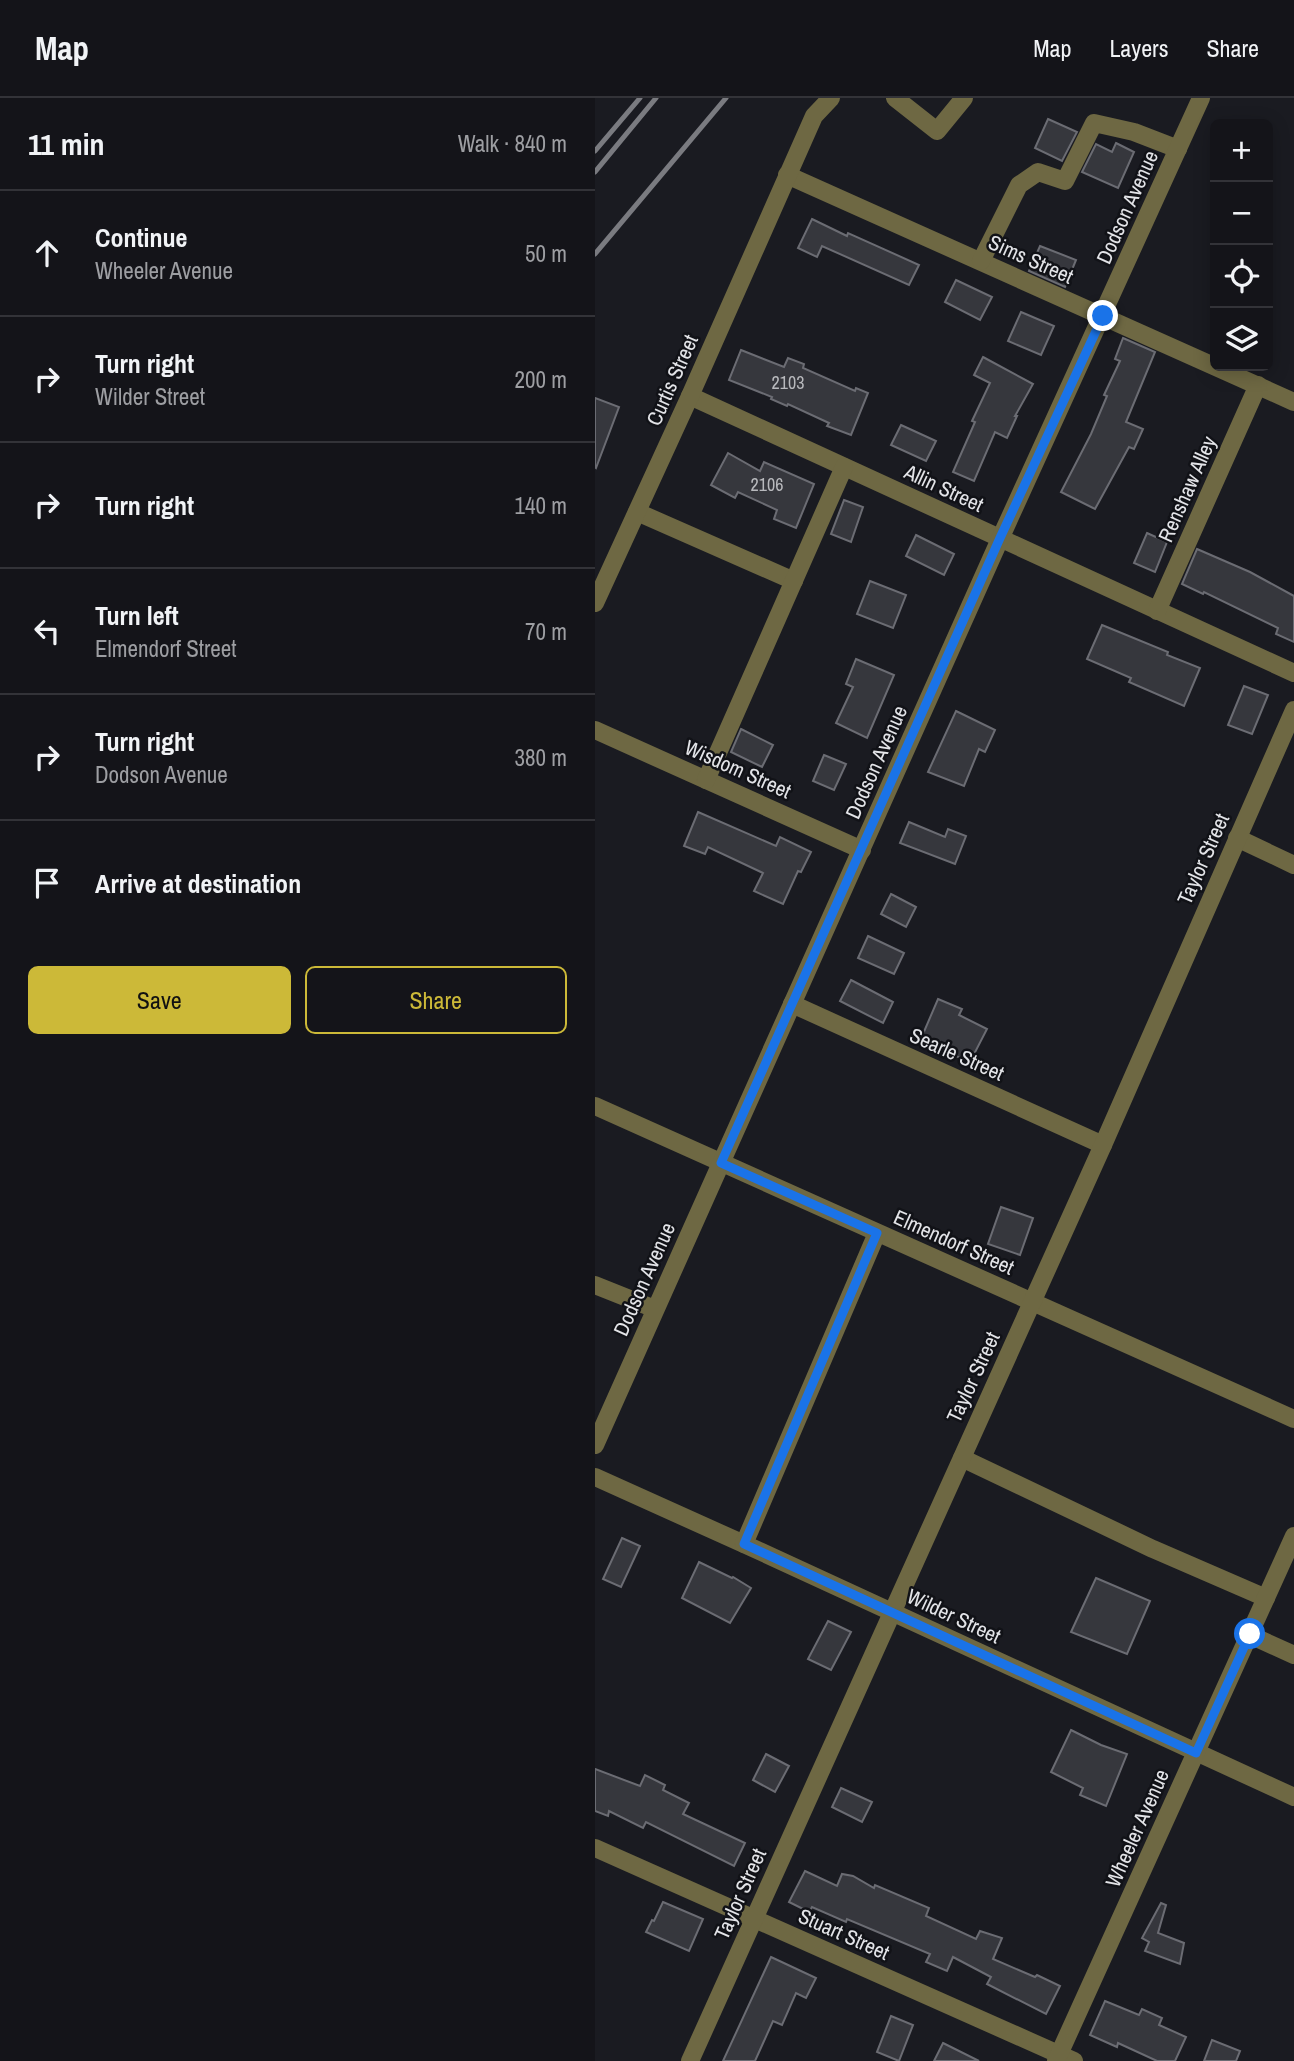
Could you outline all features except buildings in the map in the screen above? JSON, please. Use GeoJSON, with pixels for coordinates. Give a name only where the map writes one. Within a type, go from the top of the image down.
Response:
{"type":"FeatureCollection","features":[{"type":"Feature","properties":{"kind":"street","name":"Curtis Street"},"geometry":{"type":"LineString","coordinates":[[595,603],[814,116],[831,98]]}},
{"type":"Feature","properties":{"kind":"street"},"geometry":{"type":"LineString","coordinates":[[895,98],[937,131],[964,98]]}},
{"type":"Feature","properties":{"kind":"street","name":"Dodson Avenue"},"geometry":{"type":"LineString","coordinates":[[595,1445],[1000,538],[1201,98]]}},
{"type":"Feature","properties":{"kind":"street"},"geometry":{"type":"LineString","coordinates":[[981,261],[1019,185],[1038,172],[1065,181],[1094,123],[1134,132],[1178,149]]}},
{"type":"Feature","properties":{"kind":"street","name":"Sims Street"},"geometry":{"type":"LineString","coordinates":[[787,175],[1294,401]]}},
{"type":"Feature","properties":{"kind":"street","name":"Renshaw Alley"},"geometry":{"type":"LineString","coordinates":[[1157,611],[1258,386]]}},
{"type":"Feature","properties":{"kind":"street","name":"Allin Street"},"geometry":{"type":"LineString","coordinates":[[690,396],[1294,673]]}},
{"type":"Feature","properties":{"kind":"street"},"geometry":{"type":"LineString","coordinates":[[706,780],[844,467]]}},
{"type":"Feature","properties":{"kind":"street"},"geometry":{"type":"LineString","coordinates":[[638,512],[795,581]]}},
{"type":"Feature","properties":{"kind":"street","name":"Taylor Street"},"geometry":{"type":"LineString","coordinates":[[690,2061],[1033,1302],[1294,710]]}},
{"type":"Feature","properties":{"kind":"street","name":"Wisdom Street"},"geometry":{"type":"LineString","coordinates":[[595,730],[862,850]]}},
{"type":"Feature","properties":{"kind":"street"},"geometry":{"type":"LineString","coordinates":[[1237,838],[1294,865]]}},
{"type":"Feature","properties":{"kind":"street","name":"Searle Street"},"geometry":{"type":"LineString","coordinates":[[792,1004],[1103,1145]]}},
{"type":"Feature","properties":{"kind":"street","name":"Elmendorf Street"},"geometry":{"type":"LineString","coordinates":[[595,1107],[1294,1419]]}},
{"type":"Feature","properties":{"kind":"street"},"geometry":{"type":"LineString","coordinates":[[744,1544],[877,1233]]}},
{"type":"Feature","properties":{"kind":"street"},"geometry":{"type":"LineString","coordinates":[[595,1285],[655,1309]]}},
{"type":"Feature","properties":{"kind":"street"},"geometry":{"type":"LineString","coordinates":[[962,1458],[1153,1549],[1266,1598]]}},
{"type":"Feature","properties":{"kind":"street","name":"Wilder Street"},"geometry":{"type":"LineString","coordinates":[[595,1478],[1294,1797]]}},
{"type":"Feature","properties":{"kind":"street","name":"Wheeler Avenue"},"geometry":{"type":"LineString","coordinates":[[1063,2059],[1294,1536]]}},
{"type":"Feature","properties":{"kind":"street"},"geometry":{"type":"LineString","coordinates":[[1250,1634],[1294,1655]]}},
{"type":"Feature","properties":{"kind":"street","name":"Stuart Street"},"geometry":{"type":"LineString","coordinates":[[595,1848],[1063,2059]]}},
{"type":"Feature","properties":{"kind":"railway"},"geometry":{"type":"LineString","coordinates":[[595,151],[640,98]]}},
{"type":"Feature","properties":{"kind":"railway"},"geometry":{"type":"LineString","coordinates":[[595,172],[656,98]]}},
{"type":"Feature","properties":{"kind":"railway"},"geometry":{"type":"LineString","coordinates":[[595,254],[726,98]]}},
{"type":"Feature","properties":{"kind":"route"},"geometry":{"type":"LineString","coordinates":[[1103,316],[1000,538],[721,1163],[877,1233],[744,1544],[1196,1753],[1250,1634]]}}]}
